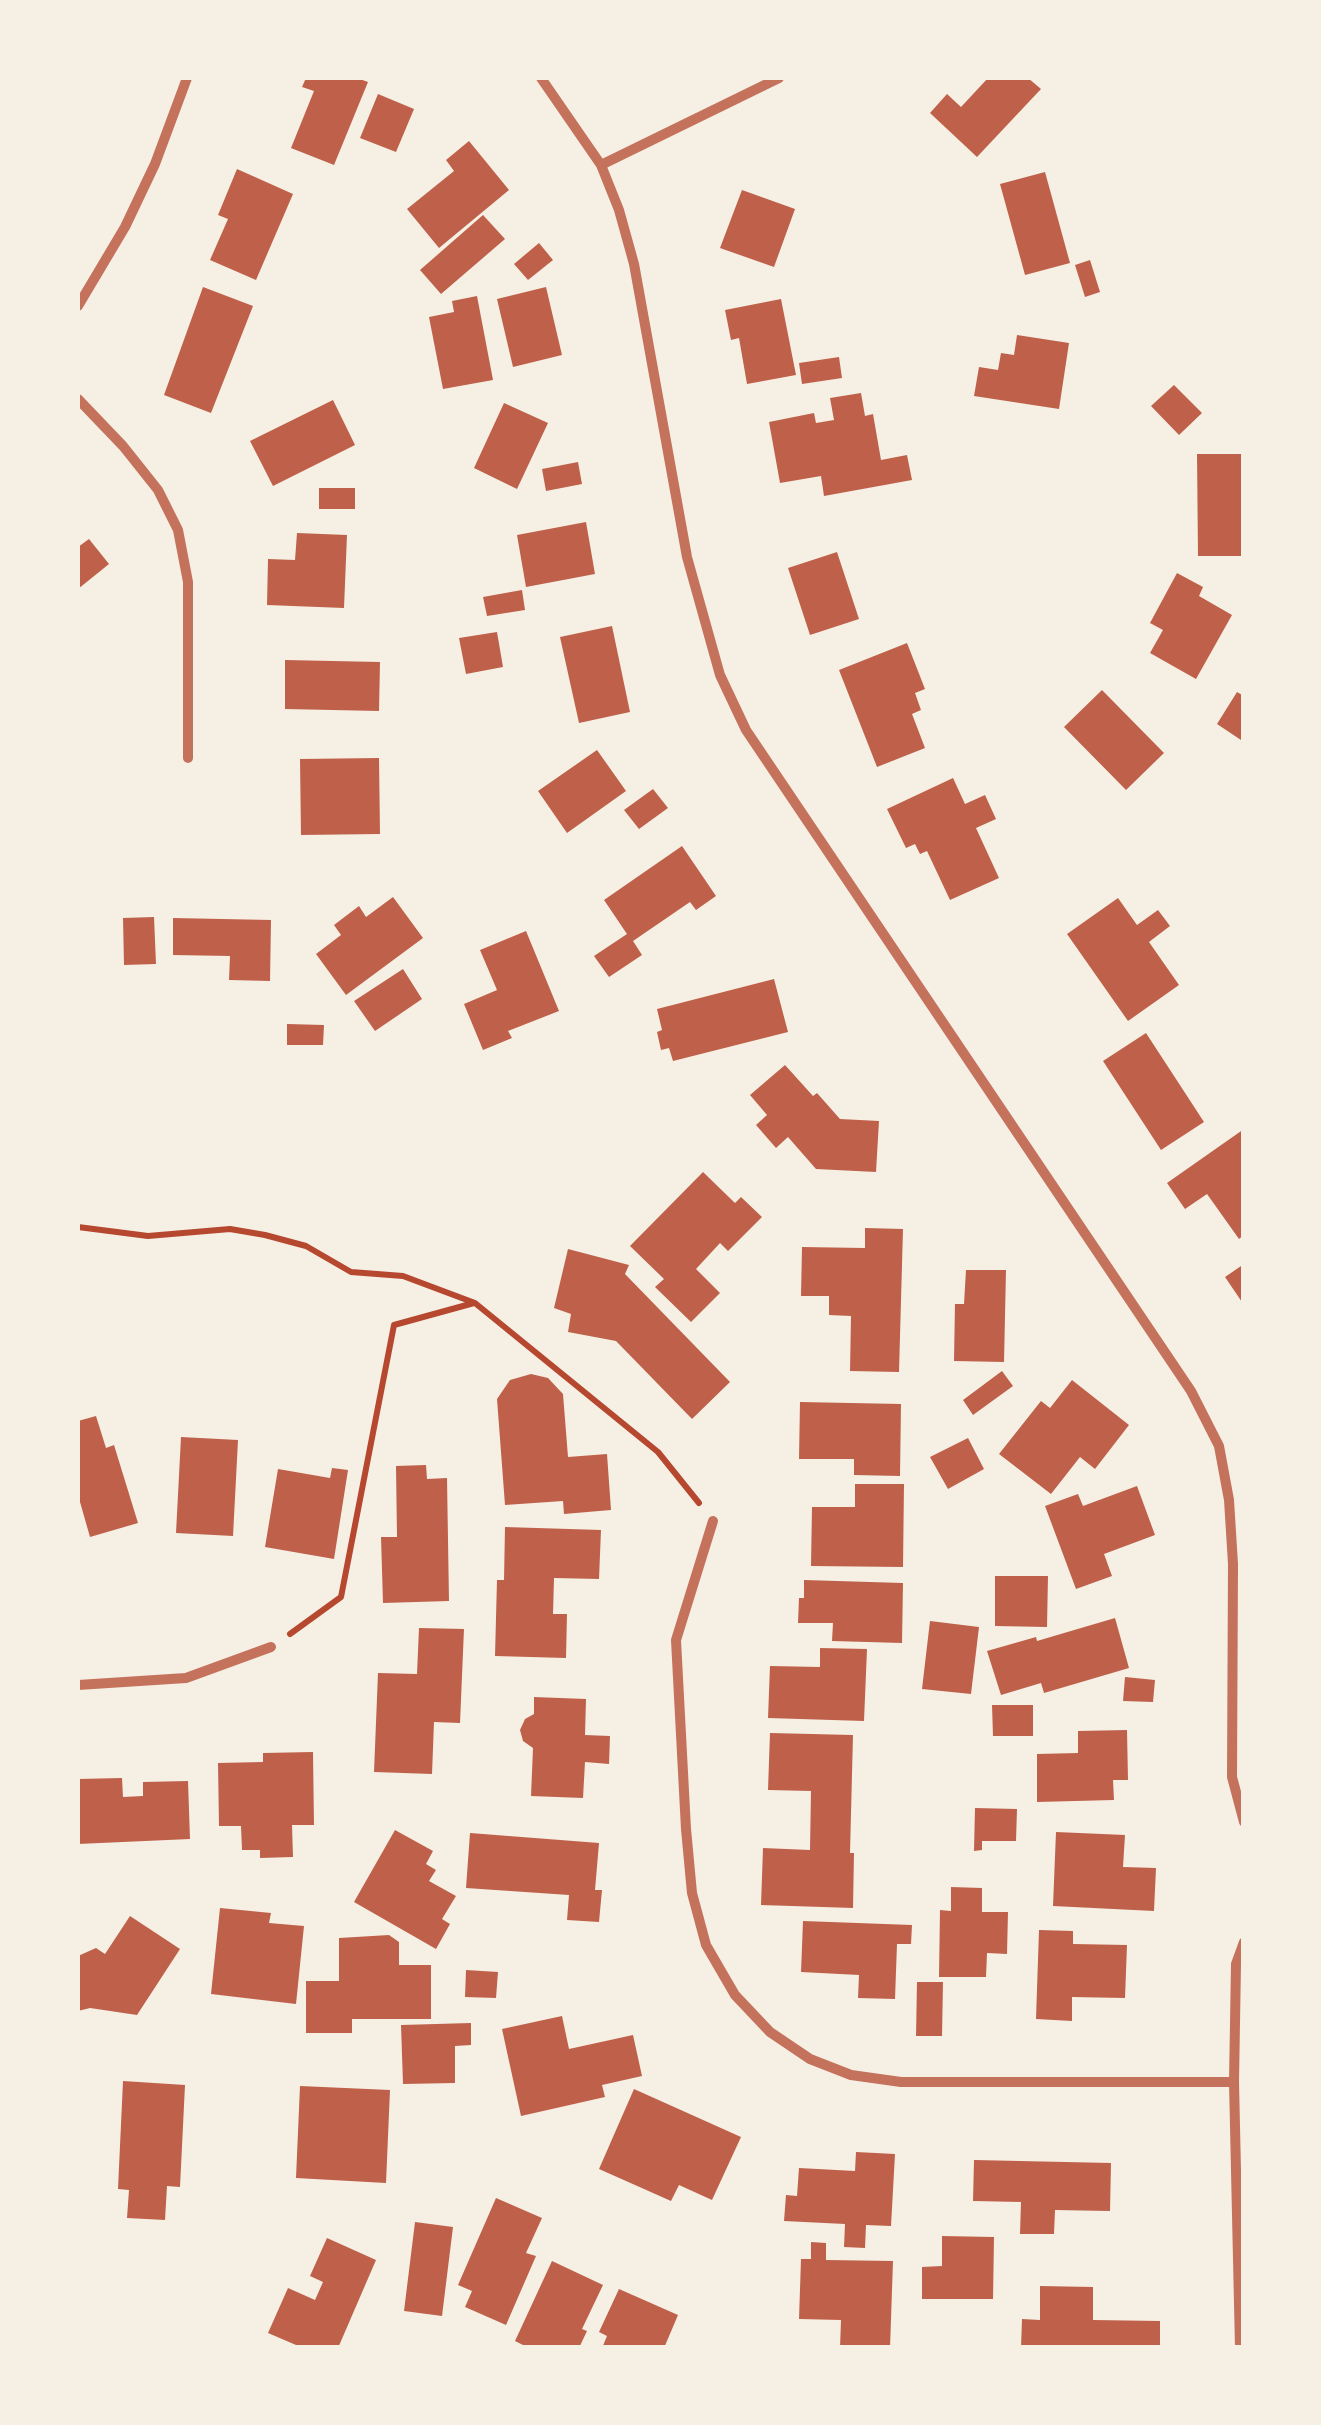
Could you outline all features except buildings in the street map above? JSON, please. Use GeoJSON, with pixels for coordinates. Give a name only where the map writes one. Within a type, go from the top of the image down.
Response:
{"type":"FeatureCollection","features":[{"type":"Feature","properties":{"kind":"street"},"geometry":{"type":"LineString","coordinates":[[78,306],[125,227],[155,164],[187,78]]}},
{"type":"Feature","properties":{"kind":"street"},"geometry":{"type":"LineString","coordinates":[[541,78],[601,166],[619,210],[634,264],[687,556],[720,675],[746,730],[1192,1391],[1219,1446],[1230,1500],[1233,1564],[1232,1776],[1244,1822]]}},
{"type":"Feature","properties":{"kind":"street"},"geometry":{"type":"LineString","coordinates":[[601,166],[779,78]]}},
{"type":"Feature","properties":{"kind":"street"},"geometry":{"type":"LineString","coordinates":[[78,399],[158,490],[178,530],[188,582],[188,758]]}},
{"type":"Feature","properties":{"kind":"street"},"geometry":{"type":"LineString","coordinates":[[713,1521],[676,1640],[692,1892],[706,1945],[735,1995],[770,2032],[810,2059],[850,2075],[901,2082],[1234,2082]]}},
{"type":"Feature","properties":{"kind":"street"},"geometry":{"type":"LineString","coordinates":[[78,1685],[186,1678],[271,1648]]}},
{"type":"Feature","properties":{"kind":"street"},"geometry":{"type":"LineString","coordinates":[[1240,2348],[1234,2082],[1236,1964],[1244,1942]]}},
{"type":"Feature","properties":{"kind":"path"},"geometry":{"type":"LineString","coordinates":[[78,1227],[148,1236],[230,1229],[265,1234],[306,1246],[351,1272],[403,1276],[475,1303],[658,1452],[713,1521]]}},
{"type":"Feature","properties":{"kind":"path"},"geometry":{"type":"LineString","coordinates":[[271,1648],[341,1598],[394,1326],[475,1303]]}}]}
